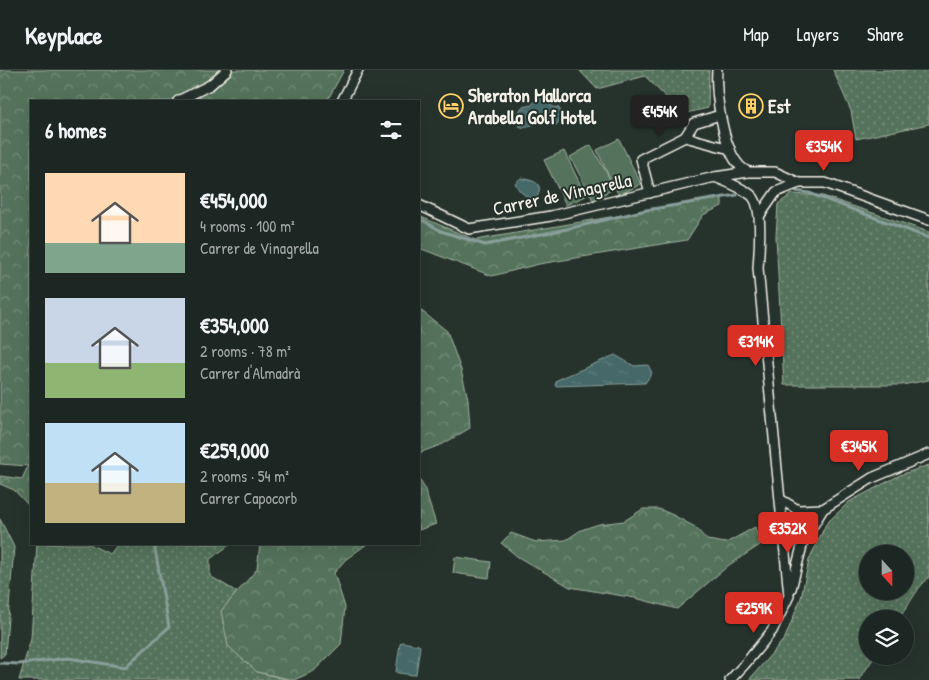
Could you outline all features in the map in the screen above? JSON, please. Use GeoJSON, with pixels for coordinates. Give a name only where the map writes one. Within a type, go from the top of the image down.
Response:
{"type":"FeatureCollection","features":[{"type":"Feature","properties":{"kind":"street"},"geometry":{"type":"LineString","coordinates":[[180,100],[210,85],[227,70]]}},
{"type":"Feature","properties":{"kind":"street"},"geometry":{"type":"LineString","coordinates":[[343,100],[358,70]]}},
{"type":"Feature","properties":{"kind":"street"},"geometry":{"type":"LineString","coordinates":[[717,70],[720,115],[730,149],[738,164],[748,172]]}},
{"type":"Feature","properties":{"kind":"street"},"geometry":{"type":"LineString","coordinates":[[650,193],[642,159],[685,137],[694,123],[720,115]]}},
{"type":"Feature","properties":{"kind":"street"},"geometry":{"type":"LineString","coordinates":[[685,137],[730,149]]}},
{"type":"Feature","properties":{"kind":"street","name":"Carrer de Vinagrella"},"geometry":{"type":"LineString","coordinates":[[420,205],[469,229],[551,216],[715,177],[748,172],[775,172],[799,183]]}},
{"type":"Feature","properties":{"kind":"street"},"geometry":{"type":"LineString","coordinates":[[715,177],[753,196],[760,215],[758,268],[789,596]]}},
{"type":"Feature","properties":{"kind":"street"},"geometry":{"type":"LineString","coordinates":[[760,215],[776,192],[799,183],[825,183],[929,220]]}},
{"type":"Feature","properties":{"kind":"street"},"geometry":{"type":"LineString","coordinates":[[730,680],[772,630],[789,596],[803,542],[823,509],[872,478],[929,454]]}},
{"type":"Feature","properties":{"kind":"street"},"geometry":{"type":"LineString","coordinates":[[780,500],[798,510],[823,509]]}},
{"type":"Feature","properties":{"kind":"green space"},"geometry":{"type":"Polygon","coordinates":[[[0,70],[344,70],[328,100],[30,100],[30,507],[14,490],[0,484],[0,476],[22,479],[28,466],[0,464],[0,70]]]}},
{"type":"Feature","properties":{"kind":"green space"},"geometry":{"type":"Polygon","coordinates":[[[579,70],[709,70],[708,108],[682,114],[645,76],[597,89],[579,70]]]}},
{"type":"Feature","properties":{"kind":"green space"},"geometry":{"type":"Polygon","coordinates":[[[833,70],[929,70],[929,124],[856,139],[851,111],[833,70]]]}},
{"type":"Feature","properties":{"kind":"green space"},"geometry":{"type":"Polygon","coordinates":[[[619,139],[641,184],[619,195],[615,188],[593,200],[570,157],[591,145],[610,179],[597,150],[619,139]]]}},
{"type":"Feature","properties":{"kind":"green space"},"geometry":{"type":"Polygon","coordinates":[[[564,151],[586,196],[566,205],[544,160],[564,151]]]}},
{"type":"Feature","properties":{"kind":"green space"},"geometry":{"type":"Polygon","coordinates":[[[792,194],[823,196],[929,232],[929,380],[902,385],[784,385],[776,236],[778,204],[792,194]]]}},
{"type":"Feature","properties":{"kind":"green space"},"geometry":{"type":"Polygon","coordinates":[[[722,198],[722,206],[703,215],[687,240],[539,264],[492,276],[420,248],[420,216],[475,240],[722,198]]]}},
{"type":"Feature","properties":{"kind":"green space"},"geometry":{"type":"Polygon","coordinates":[[[420,310],[447,331],[461,370],[468,399],[470,428],[443,444],[420,453],[420,310]]]}},
{"type":"Feature","properties":{"kind":"green space"},"geometry":{"type":"Polygon","coordinates":[[[929,465],[929,577],[914,596],[914,545],[859,545],[859,600],[911,600],[905,610],[859,610],[859,665],[869,665],[859,680],[749,680],[785,638],[801,598],[809,560],[826,524],[849,502],[900,475],[929,465]]]}},
{"type":"Feature","properties":{"kind":"green space"},"geometry":{"type":"Polygon","coordinates":[[[420,481],[424,487],[436,524],[420,530],[420,481]]]}},
{"type":"Feature","properties":{"kind":"green space"},"geometry":{"type":"Polygon","coordinates":[[[643,509],[659,509],[673,515],[695,527],[707,540],[726,543],[755,527],[760,545],[729,565],[677,609],[635,598],[570,587],[518,557],[501,543],[511,533],[536,542],[566,540],[581,530],[599,524],[624,521],[643,509]]]}},
{"type":"Feature","properties":{"kind":"green space"},"geometry":{"type":"Polygon","coordinates":[[[0,519],[14,547],[5,654],[0,658],[0,519]]]}},
{"type":"Feature","properties":{"kind":"green space"},"geometry":{"type":"Polygon","coordinates":[[[37,545],[91,545],[110,554],[117,545],[230,545],[210,559],[210,576],[237,592],[221,611],[257,672],[289,680],[19,680],[31,639],[37,545]]]}},
{"type":"Feature","properties":{"kind":"green space"},"geometry":{"type":"Polygon","coordinates":[[[260,545],[366,545],[345,560],[334,573],[345,607],[341,644],[314,671],[294,680],[257,672],[228,646],[221,611],[257,569],[260,545]]]}},
{"type":"Feature","properties":{"kind":"green space"},"geometry":{"type":"Polygon","coordinates":[[[455,557],[491,562],[489,578],[453,573],[455,557]]]}},
{"type":"Feature","properties":{"kind":"water"},"geometry":{"type":"Polygon","coordinates":[[[545,91],[550,93],[552,99],[550,105],[559,108],[561,117],[557,125],[544,120],[524,128],[519,126],[517,115],[522,107],[532,105],[540,93],[545,91]]]}},
{"type":"Feature","properties":{"kind":"water"},"geometry":{"type":"Polygon","coordinates":[[[521,178],[531,180],[539,186],[539,194],[536,199],[526,196],[518,189],[515,183],[521,178]]]}},
{"type":"Feature","properties":{"kind":"water"},"geometry":{"type":"Polygon","coordinates":[[[615,355],[634,366],[648,365],[652,373],[645,383],[555,386],[557,380],[615,355]]]}},
{"type":"Feature","properties":{"kind":"water"},"geometry":{"type":"Polygon","coordinates":[[[402,642],[420,646],[416,674],[414,675],[396,672],[400,644],[402,642]]]}},
{"type":"Feature","properties":{"kind":"waterway"},"geometry":{"type":"LineString","coordinates":[[796,191],[809,193],[929,238]]}},
{"type":"Feature","properties":{"kind":"waterway"},"geometry":{"type":"LineString","coordinates":[[420,219],[441,231],[485,245],[567,229],[646,210],[737,195]]}},
{"type":"Feature","properties":{"kind":"waterway"},"geometry":{"type":"LineString","coordinates":[[0,663],[19,664],[68,658],[125,667],[169,627],[154,545]]}},
{"type":"Feature","properties":{"kind":"place","name":"Sheraton Mallorca Arabella Golf Hotel"},"geometry":{"type":"Point","coordinates":[451,106]}},
{"type":"Feature","properties":{"kind":"place","name":"Est"},"geometry":{"type":"Point","coordinates":[751,106]}}]}
